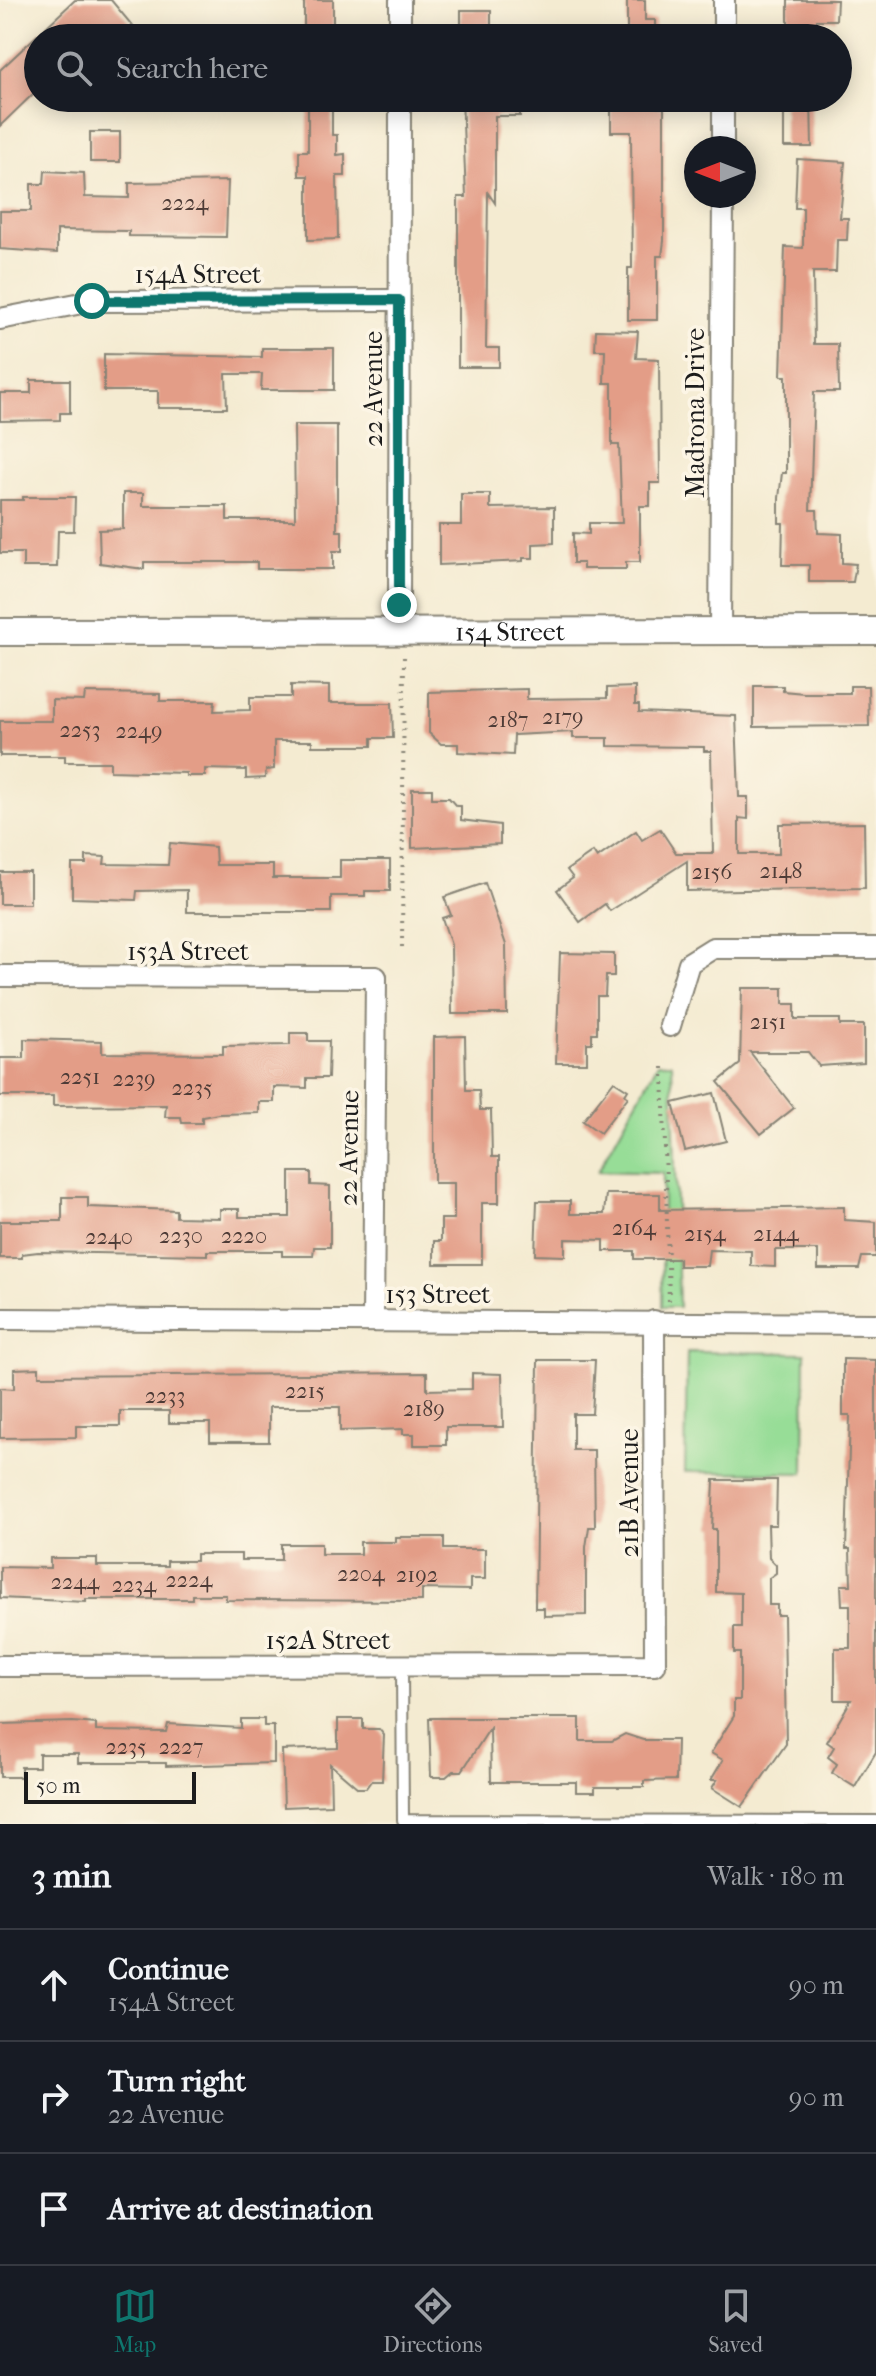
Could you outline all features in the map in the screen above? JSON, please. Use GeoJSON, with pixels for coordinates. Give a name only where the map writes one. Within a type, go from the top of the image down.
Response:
{"type":"FeatureCollection","features":[{"type":"Feature","properties":{"kind":"street"},"geometry":{"type":"LineString","coordinates":[[400,0],[400,24]]}},
{"type":"Feature","properties":{"kind":"street"},"geometry":{"type":"LineString","coordinates":[[724,0],[724,24]]}},
{"type":"Feature","properties":{"kind":"street","name":"22 Avenue"},"geometry":{"type":"LineString","coordinates":[[400,112],[402,642]]}},
{"type":"Feature","properties":{"kind":"street"},"geometry":{"type":"LineString","coordinates":[[723,112],[723,136]]}},
{"type":"Feature","properties":{"kind":"street","name":"Madrona Drive"},"geometry":{"type":"LineString","coordinates":[[720,631],[723,208]]}},
{"type":"Feature","properties":{"kind":"street","name":"154A Street"},"geometry":{"type":"LineString","coordinates":[[0,319],[92,301],[399,300]]}},
{"type":"Feature","properties":{"kind":"street","name":"154 Street"},"geometry":{"type":"LineString","coordinates":[[0,632],[402,642],[720,631],[876,631]]}},
{"type":"Feature","properties":{"kind":"street"},"geometry":{"type":"LineString","coordinates":[[670,1026],[689,963],[713,948],[876,948]]}},
{"type":"Feature","properties":{"kind":"street","name":"153A Street"},"geometry":{"type":"LineString","coordinates":[[0,976],[376,977]]}},
{"type":"Feature","properties":{"kind":"street","name":"22 Avenue"},"geometry":{"type":"LineString","coordinates":[[373,1320],[376,977]]}},
{"type":"Feature","properties":{"kind":"street","name":"153 Street"},"geometry":{"type":"LineString","coordinates":[[0,1319],[876,1324]]}},
{"type":"Feature","properties":{"kind":"street","name":"21B Avenue"},"geometry":{"type":"LineString","coordinates":[[654,1321],[655,1665]]}},
{"type":"Feature","properties":{"kind":"street","name":"152A Street"},"geometry":{"type":"LineString","coordinates":[[0,1666],[655,1665]]}},
{"type":"Feature","properties":{"kind":"lane"},"geometry":{"type":"LineString","coordinates":[[402,1666],[403,1820],[876,1821]]}},
{"type":"Feature","properties":{"kind":"path"},"geometry":{"type":"LineString","coordinates":[[402,642],[402,947]]}},
{"type":"Feature","properties":{"kind":"path"},"geometry":{"type":"LineString","coordinates":[[663,1067],[669,1305]]}},
{"type":"Feature","properties":{"kind":"green space"},"geometry":{"type":"Polygon","coordinates":[[[658,1063],[672,1063],[679,1307],[662,1307],[663,1173],[598,1171],[658,1063]]]}},
{"type":"Feature","properties":{"kind":"green space"},"geometry":{"type":"Polygon","coordinates":[[[687,1352],[805,1353],[804,1473],[685,1472],[687,1352]]]}},
{"type":"Feature","properties":{"kind":"building"},"geometry":{"type":"Polygon","coordinates":[[[75,0],[111,0],[131,24],[49,24],[75,0]]]}},
{"type":"Feature","properties":{"kind":"building"},"geometry":{"type":"Polygon","coordinates":[[[304,0],[333,0],[333,24],[304,24],[304,0]]]}},
{"type":"Feature","properties":{"kind":"building"},"geometry":{"type":"Polygon","coordinates":[[[627,0],[645,0],[645,20],[655,20],[655,24],[627,24],[627,0]]]}},
{"type":"Feature","properties":{"kind":"building"},"geometry":{"type":"Polygon","coordinates":[[[788,0],[837,0],[836,20],[817,20],[817,24],[788,24],[788,0]]]}},
{"type":"Feature","properties":{"kind":"building"},"geometry":{"type":"Polygon","coordinates":[[[461,10],[491,10],[491,24],[461,24],[461,10]]]}},
{"type":"Feature","properties":{"kind":"building"},"geometry":{"type":"Polygon","coordinates":[[[24,48],[24,103],[0,126],[0,70],[24,48]]]}},
{"type":"Feature","properties":{"kind":"building"},"geometry":{"type":"Polygon","coordinates":[[[308,112],[332,112],[332,135],[337,135],[337,155],[345,154],[345,176],[337,176],[338,239],[308,240],[308,176],[299,176],[299,151],[308,151],[308,112]]]}},
{"type":"Feature","properties":{"kind":"building"},"geometry":{"type":"Polygon","coordinates":[[[463,112],[520,112],[520,116],[495,116],[495,203],[488,193],[486,348],[499,348],[499,367],[458,367],[458,197],[466,197],[463,112]]]}},
{"type":"Feature","properties":{"kind":"building"},"geometry":{"type":"Polygon","coordinates":[[[611,112],[664,112],[664,241],[662,256],[657,256],[657,320],[628,320],[628,268],[632,268],[631,132],[611,132],[611,112]]]}},
{"type":"Feature","properties":{"kind":"building"},"geometry":{"type":"Polygon","coordinates":[[[784,112],[811,112],[812,147],[784,147],[784,112]]]}},
{"type":"Feature","properties":{"kind":"building"},"geometry":{"type":"Polygon","coordinates":[[[90,132],[120,132],[120,162],[90,162],[90,132]]]}},
{"type":"Feature","properties":{"kind":"building"},"geometry":{"type":"Polygon","coordinates":[[[797,159],[845,162],[840,218],[848,218],[847,240],[837,240],[836,272],[813,272],[814,344],[838,344],[839,392],[814,392],[810,510],[817,510],[818,533],[842,534],[842,563],[856,564],[853,582],[809,582],[809,565],[782,565],[783,523],[779,523],[779,498],[782,473],[786,473],[786,376],[781,376],[785,247],[803,248],[803,208],[795,208],[797,159]]]}},
{"type":"Feature","properties":{"kind":"building"},"geometry":{"type":"Polygon","coordinates":[[[45,171],[84,173],[85,197],[129,198],[129,183],[228,181],[226,237],[129,236],[129,231],[57,230],[57,253],[0,249],[0,211],[31,211],[31,184],[44,184],[45,171]]]}},
{"type":"Feature","properties":{"kind":"building"},"geometry":{"type":"Polygon","coordinates":[[[596,330],[638,331],[636,358],[659,359],[660,483],[650,483],[650,506],[640,506],[640,562],[626,562],[626,569],[583,569],[583,563],[573,563],[573,533],[589,534],[589,523],[622,523],[619,445],[612,445],[612,383],[604,383],[605,350],[595,350],[596,330]]]}},
{"type":"Feature","properties":{"kind":"building"},"geometry":{"type":"Polygon","coordinates":[[[262,348],[334,348],[334,390],[261,390],[262,374],[226,374],[227,408],[158,408],[158,391],[104,391],[104,354],[262,357],[262,348]]]}},
{"type":"Feature","properties":{"kind":"building"},"geometry":{"type":"Polygon","coordinates":[[[31,380],[70,380],[70,413],[60,413],[60,420],[0,421],[0,393],[31,393],[31,380]]]}},
{"type":"Feature","properties":{"kind":"building"},"geometry":{"type":"Polygon","coordinates":[[[294,425],[337,425],[337,531],[342,531],[342,551],[333,551],[333,569],[257,569],[257,562],[144,562],[144,569],[100,563],[99,530],[123,529],[123,493],[143,493],[143,506],[227,506],[227,520],[295,520],[294,425]]]}},
{"type":"Feature","properties":{"kind":"building"},"geometry":{"type":"Polygon","coordinates":[[[461,494],[490,494],[490,508],[554,507],[554,543],[533,544],[533,558],[523,558],[523,561],[439,565],[439,525],[461,525],[461,494]]]}},
{"type":"Feature","properties":{"kind":"building"},"geometry":{"type":"Polygon","coordinates":[[[23,497],[75,497],[74,531],[58,531],[57,567],[23,567],[23,553],[0,553],[0,500],[23,500],[23,497]]]}},
{"type":"Feature","properties":{"kind":"building"},"geometry":{"type":"Polygon","coordinates":[[[291,685],[329,686],[329,703],[392,703],[393,738],[372,738],[372,746],[312,746],[312,741],[274,741],[274,769],[266,770],[265,778],[246,779],[246,770],[205,769],[205,776],[186,776],[186,773],[110,771],[110,762],[65,762],[65,756],[0,756],[0,721],[52,721],[52,700],[84,701],[85,693],[160,694],[160,701],[215,701],[214,711],[250,710],[250,697],[291,697],[291,685]]]}},
{"type":"Feature","properties":{"kind":"building"},"geometry":{"type":"Polygon","coordinates":[[[754,686],[783,686],[783,691],[804,693],[850,693],[850,686],[868,686],[869,726],[754,727],[754,686]]]}},
{"type":"Feature","properties":{"kind":"building"},"geometry":{"type":"Polygon","coordinates":[[[635,687],[635,705],[639,705],[639,712],[736,716],[739,797],[748,797],[748,819],[739,818],[739,854],[779,854],[779,824],[864,823],[865,888],[687,891],[687,861],[610,911],[605,904],[580,922],[557,890],[573,878],[567,870],[593,852],[597,858],[636,831],[642,840],[660,829],[676,853],[713,853],[711,751],[704,751],[704,747],[608,746],[608,738],[573,738],[573,732],[514,735],[513,755],[458,752],[458,744],[441,744],[429,733],[429,692],[527,689],[527,699],[607,698],[607,688],[635,687]]]}},
{"type":"Feature","properties":{"kind":"building"},"geometry":{"type":"Polygon","coordinates":[[[412,789],[432,789],[432,798],[449,798],[456,806],[461,806],[461,820],[500,825],[500,844],[412,848],[412,789]]]}},
{"type":"Feature","properties":{"kind":"building"},"geometry":{"type":"Polygon","coordinates":[[[170,843],[215,847],[216,865],[273,865],[273,878],[340,878],[340,860],[390,860],[390,891],[365,891],[365,896],[331,896],[331,912],[187,912],[187,890],[137,891],[136,900],[72,898],[72,864],[86,864],[86,856],[105,857],[104,864],[168,865],[170,843]]]}},
{"type":"Feature","properties":{"kind":"building"},"geometry":{"type":"Polygon","coordinates":[[[0,872],[30,872],[30,904],[0,904],[0,872]]]}},
{"type":"Feature","properties":{"kind":"building"},"geometry":{"type":"Polygon","coordinates":[[[485,883],[506,945],[507,1014],[452,1014],[451,945],[442,918],[451,915],[444,897],[485,883]]]}},
{"type":"Feature","properties":{"kind":"building"},"geometry":{"type":"Polygon","coordinates":[[[560,953],[614,954],[614,976],[606,976],[605,996],[597,996],[597,1033],[592,1033],[592,1043],[587,1043],[587,1063],[556,1063],[560,953]]]}},
{"type":"Feature","properties":{"kind":"building"},"geometry":{"type":"Polygon","coordinates":[[[742,988],[783,988],[783,1004],[795,1004],[795,1019],[840,1019],[840,1025],[864,1025],[864,1063],[819,1066],[808,1052],[750,1052],[794,1108],[761,1134],[718,1082],[740,1064],[742,988]]]}},
{"type":"Feature","properties":{"kind":"building"},"geometry":{"type":"Polygon","coordinates":[[[290,1033],[308,1033],[308,1041],[329,1041],[328,1078],[307,1078],[307,1088],[274,1087],[274,1102],[259,1102],[259,1113],[218,1114],[202,1117],[202,1123],[182,1123],[181,1117],[165,1117],[166,1105],[53,1106],[53,1096],[0,1096],[0,1058],[24,1058],[24,1039],[102,1041],[102,1053],[223,1054],[223,1046],[290,1045],[290,1033]]]}},
{"type":"Feature","properties":{"kind":"building"},"geometry":{"type":"Polygon","coordinates":[[[465,1036],[466,1090],[479,1090],[480,1110],[491,1110],[492,1157],[499,1157],[499,1203],[482,1203],[482,1264],[434,1264],[434,1241],[441,1241],[441,1219],[454,1219],[454,1183],[434,1183],[434,1037],[465,1036]]]}},
{"type":"Feature","properties":{"kind":"building"},"geometry":{"type":"Polygon","coordinates":[[[614,1081],[628,1090],[625,1095],[628,1097],[600,1133],[583,1121],[614,1081]]]}},
{"type":"Feature","properties":{"kind":"building"},"geometry":{"type":"Polygon","coordinates":[[[714,1093],[726,1141],[685,1151],[673,1103],[714,1093]]]}},
{"type":"Feature","properties":{"kind":"building"},"geometry":{"type":"Polygon","coordinates":[[[290,1172],[311,1172],[311,1185],[330,1186],[330,1247],[314,1247],[313,1256],[282,1256],[282,1251],[207,1251],[207,1255],[38,1252],[22,1254],[22,1258],[0,1258],[0,1221],[62,1221],[62,1197],[88,1197],[88,1207],[176,1210],[176,1217],[220,1218],[220,1209],[239,1209],[239,1217],[290,1217],[290,1172]]]}},
{"type":"Feature","properties":{"kind":"building"},"geometry":{"type":"Polygon","coordinates":[[[606,1194],[660,1194],[660,1210],[844,1207],[844,1220],[876,1222],[876,1257],[862,1257],[859,1269],[818,1269],[818,1250],[775,1250],[775,1267],[751,1266],[751,1251],[709,1250],[707,1266],[679,1266],[679,1259],[634,1259],[634,1251],[604,1251],[604,1240],[565,1239],[565,1256],[535,1255],[537,1201],[570,1201],[570,1214],[604,1214],[606,1194]]]}},
{"type":"Feature","properties":{"kind":"building"},"geometry":{"type":"Polygon","coordinates":[[[843,1359],[876,1360],[876,1752],[855,1787],[832,1773],[837,1764],[828,1757],[834,1747],[827,1742],[851,1700],[835,1700],[835,1648],[850,1648],[850,1605],[842,1605],[841,1585],[851,1585],[850,1549],[846,1549],[850,1415],[843,1415],[843,1359]]]}},
{"type":"Feature","properties":{"kind":"building"},"geometry":{"type":"Polygon","coordinates":[[[538,1360],[595,1360],[592,1414],[573,1414],[573,1450],[594,1450],[595,1527],[589,1527],[586,1547],[586,1615],[544,1616],[544,1608],[535,1608],[538,1360]]]}},
{"type":"Feature","properties":{"kind":"building"},"geometry":{"type":"Polygon","coordinates":[[[39,1368],[39,1376],[427,1373],[427,1390],[472,1389],[472,1373],[502,1374],[503,1427],[446,1427],[446,1445],[414,1445],[414,1434],[403,1434],[403,1429],[340,1431],[340,1407],[269,1407],[269,1442],[210,1442],[210,1423],[169,1423],[169,1411],[120,1411],[120,1426],[76,1426],[76,1437],[0,1438],[0,1388],[14,1389],[14,1369],[39,1368]]]}},
{"type":"Feature","properties":{"kind":"building"},"geometry":{"type":"Polygon","coordinates":[[[714,1480],[777,1480],[776,1525],[768,1525],[769,1558],[776,1565],[776,1573],[769,1578],[769,1605],[777,1605],[777,1615],[784,1615],[786,1744],[742,1807],[712,1788],[717,1780],[711,1780],[723,1760],[711,1753],[734,1716],[734,1700],[740,1700],[740,1653],[734,1653],[734,1627],[741,1627],[741,1593],[716,1592],[716,1529],[712,1529],[714,1480]]]}},
{"type":"Feature","properties":{"kind":"building"},"geometry":{"type":"Polygon","coordinates":[[[396,1537],[444,1537],[444,1549],[485,1549],[485,1579],[470,1579],[470,1590],[422,1589],[422,1601],[226,1600],[226,1595],[192,1595],[192,1599],[86,1599],[86,1602],[0,1598],[0,1567],[50,1568],[50,1558],[97,1558],[97,1566],[167,1566],[167,1561],[196,1561],[196,1554],[241,1554],[241,1560],[281,1560],[281,1544],[321,1544],[321,1554],[360,1554],[360,1542],[396,1542],[396,1537]]]}},
{"type":"Feature","properties":{"kind":"building"},"geometry":{"type":"Polygon","coordinates":[[[429,1718],[580,1718],[580,1741],[612,1741],[625,1734],[643,1740],[677,1740],[676,1780],[644,1781],[644,1787],[595,1787],[595,1792],[576,1792],[576,1782],[491,1782],[490,1728],[462,1771],[453,1771],[446,1777],[431,1777],[429,1718]]]}},
{"type":"Feature","properties":{"kind":"building"},"geometry":{"type":"Polygon","coordinates":[[[241,1719],[264,1719],[264,1726],[274,1726],[274,1763],[166,1766],[166,1763],[78,1763],[78,1754],[39,1754],[39,1767],[21,1767],[21,1777],[0,1777],[0,1724],[73,1722],[96,1724],[96,1731],[166,1732],[168,1724],[241,1728],[241,1719]]]}},
{"type":"Feature","properties":{"kind":"building"},"geometry":{"type":"Polygon","coordinates":[[[338,1719],[363,1719],[363,1729],[379,1729],[384,1735],[382,1781],[371,1781],[366,1788],[358,1788],[330,1764],[331,1805],[284,1807],[282,1750],[338,1748],[338,1719]]]}},
{"type":"Feature","properties":{"kind":"route"},"geometry":{"type":"LineString","coordinates":[[92,301],[399,300],[399,605]]}}]}
